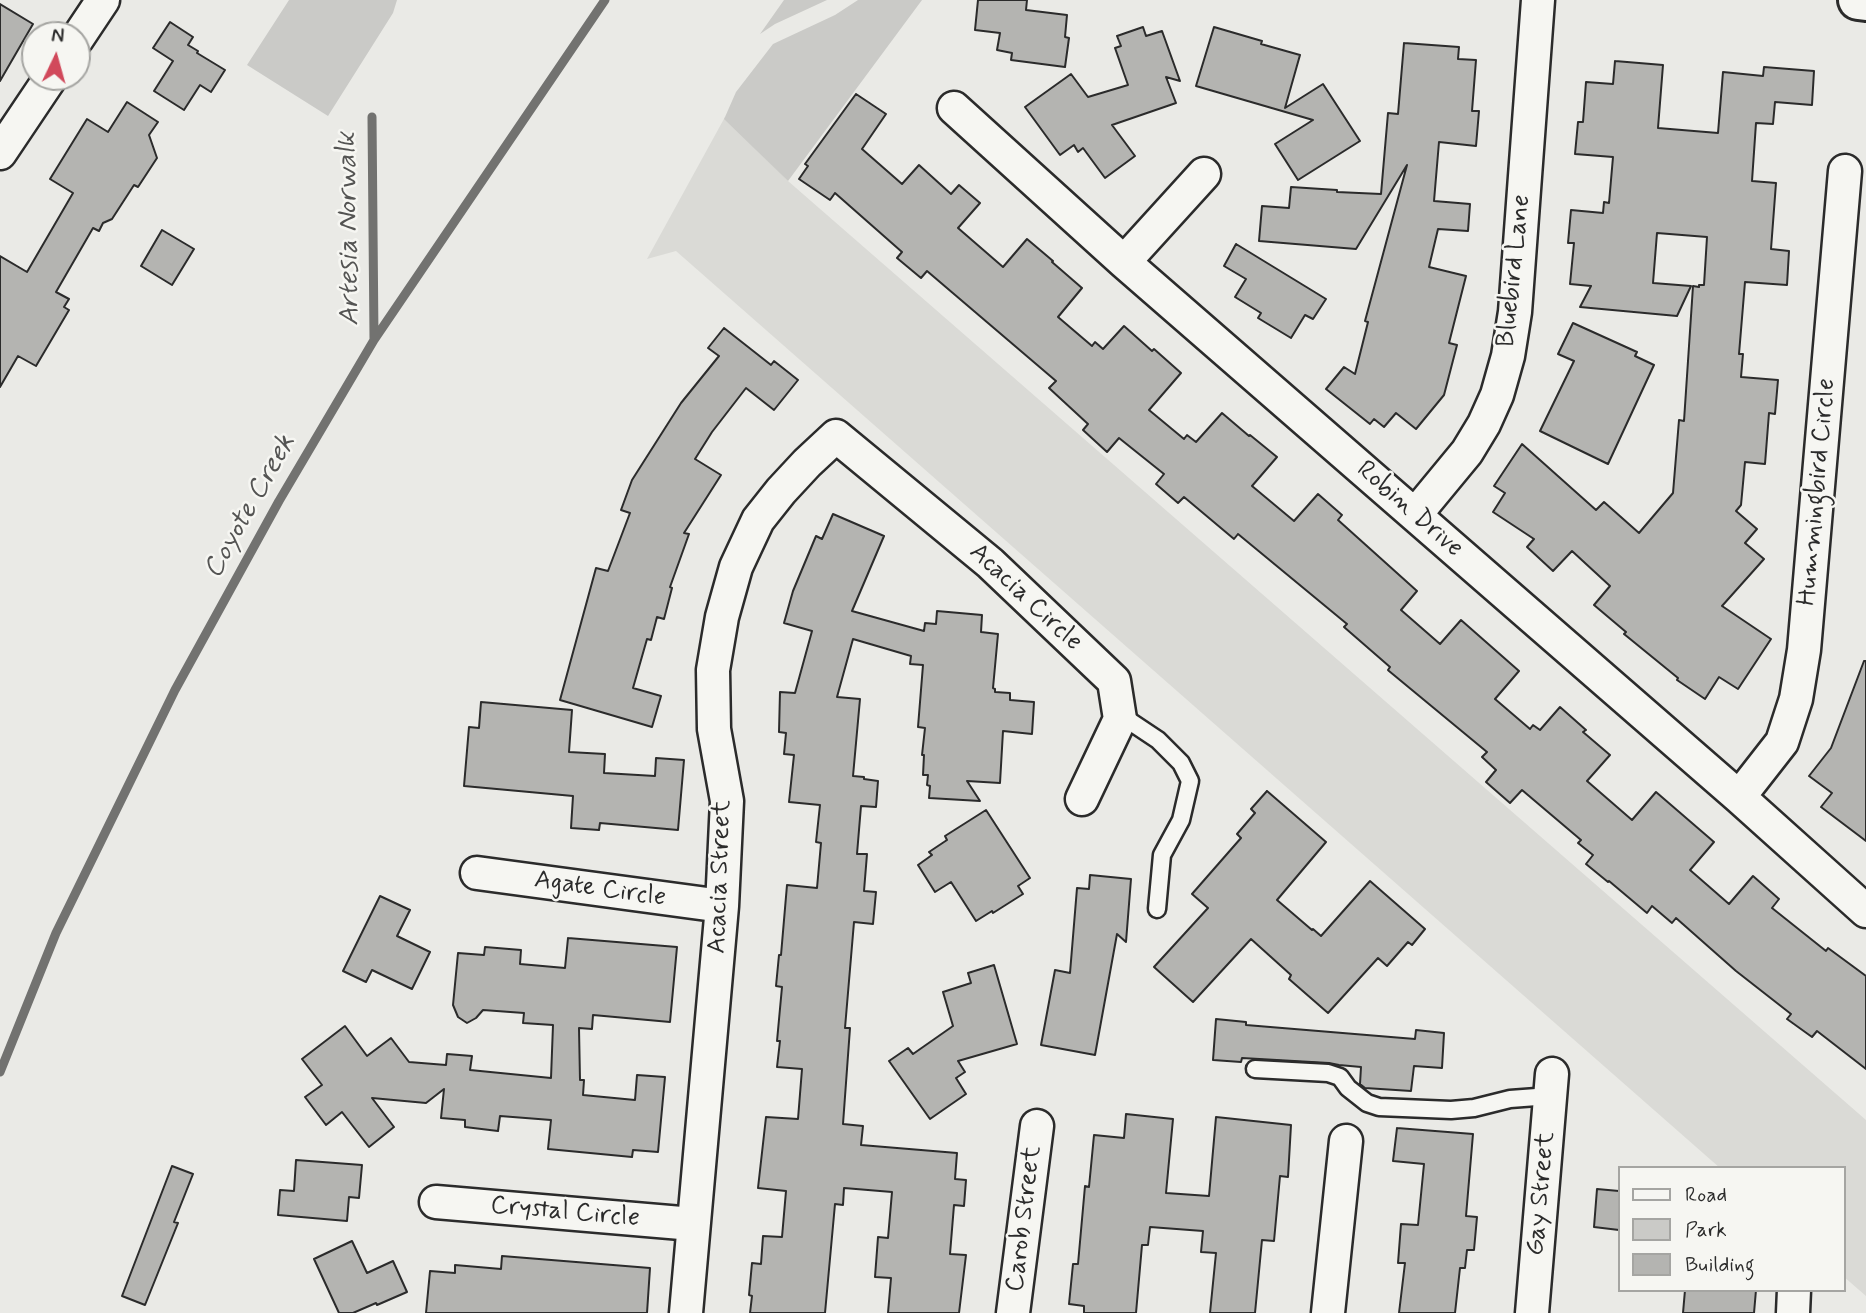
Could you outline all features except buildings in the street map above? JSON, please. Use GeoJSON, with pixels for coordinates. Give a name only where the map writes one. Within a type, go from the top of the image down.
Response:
{"type":"FeatureCollection","features":[{"type":"Feature","properties":{"kind":"main road"},"geometry":{"type":"LineString","coordinates":[[1858,0],[1866,1]]}},
{"type":"Feature","properties":{"kind":"street"},"geometry":{"type":"LineString","coordinates":[[89,21],[103,0]]}},
{"type":"Feature","properties":{"kind":"street","name":"Bluebird Lane"},"geometry":{"type":"LineString","coordinates":[[1415,515],[1467,452],[1484,425],[1497,395],[1508,356],[1514,312],[1538,0]]}},
{"type":"Feature","properties":{"kind":"street"},"geometry":{"type":"LineString","coordinates":[[0,153],[42,91]]}},
{"type":"Feature","properties":{"kind":"street","name":"Robin Drive"},"geometry":{"type":"LineString","coordinates":[[954,108],[1124,262],[1739,797],[1866,911]]}},
{"type":"Feature","properties":{"kind":"street","name":"Hummingbird Circle"},"geometry":{"type":"LineString","coordinates":[[1739,797],[1782,742],[1796,699],[1804,650],[1846,171]]}},
{"type":"Feature","properties":{"kind":"street"},"geometry":{"type":"LineString","coordinates":[[1124,262],[1204,174]]}},
{"type":"Feature","properties":{"kind":"street","name":"Acacia Circle"},"geometry":{"type":"LineString","coordinates":[[836,436],[990,563],[1114,681],[1119,714]]}},
{"type":"Feature","properties":{"kind":"street","name":"Acacia Street"},"geometry":{"type":"LineString","coordinates":[[686,1313],[722,906],[727,801],[714,729],[713,670],[722,617],[736,567],[758,520],[807,463],[836,436]]}},
{"type":"Feature","properties":{"kind":"street"},"geometry":{"type":"LineString","coordinates":[[1082,799],[1120,719],[1119,714]]}},
{"type":"Feature","properties":{"kind":"street","name":"Agate Circle"},"geometry":{"type":"LineString","coordinates":[[477,873],[722,906]]}},
{"type":"Feature","properties":{"kind":"street","name":"Gay Street"},"geometry":{"type":"LineString","coordinates":[[1532,1313],[1551,1085]]}},
{"type":"Feature","properties":{"kind":"street","name":"Carob Street"},"geometry":{"type":"LineString","coordinates":[[1013,1313],[1037,1125]]}},
{"type":"Feature","properties":{"kind":"street"},"geometry":{"type":"LineString","coordinates":[[1328,1313],[1346,1141]]}},
{"type":"Feature","properties":{"kind":"street","name":"Crystal Circle"},"geometry":{"type":"LineString","coordinates":[[436,1202],[693,1223]]}},
{"type":"Feature","properties":{"kind":"street"},"geometry":{"type":"LineString","coordinates":[[1793,1313],[1794,1292]]}},
{"type":"Feature","properties":{"kind":"lane"},"geometry":{"type":"LineString","coordinates":[[1119,714],[1158,740],[1181,763],[1190,781],[1181,820],[1162,855],[1157,909]]}},
{"type":"Feature","properties":{"kind":"lane"},"geometry":{"type":"LineString","coordinates":[[1255,1069],[1328,1073],[1340,1077],[1348,1088],[1367,1103],[1378,1107],[1451,1110],[1474,1108],[1551,1085]]}},
{"type":"Feature","properties":{"kind":"shaded area"},"geometry":{"type":"Polygon","coordinates":[[[725,117],[788,181],[1866,1120],[1866,1296],[1845,1278],[1845,1166],[1718,1166],[676,251],[647,259],[725,117]]]}},
{"type":"Feature","properties":{"kind":"green space"},"geometry":{"type":"Polygon","coordinates":[[[289,0],[397,0],[393,13],[328,116],[247,65],[289,0]]]}},
{"type":"Feature","properties":{"kind":"green space"},"geometry":{"type":"Polygon","coordinates":[[[784,0],[827,0],[775,24],[760,34],[784,0]]]}},
{"type":"Feature","properties":{"kind":"green space"},"geometry":{"type":"Polygon","coordinates":[[[858,0],[922,0],[788,181],[724,119],[736,92],[773,44],[835,15],[858,0]]]}},
{"type":"Feature","properties":{"kind":"waterway","name":"Coyote Creek"},"geometry":{"type":"LineString","coordinates":[[0,1072],[56,933],[175,690],[279,501],[374,340],[605,0]]}},
{"type":"Feature","properties":{"kind":"waterway","name":"Artesia Norwalk"},"geometry":{"type":"LineString","coordinates":[[372,117],[374,339]]}}]}
